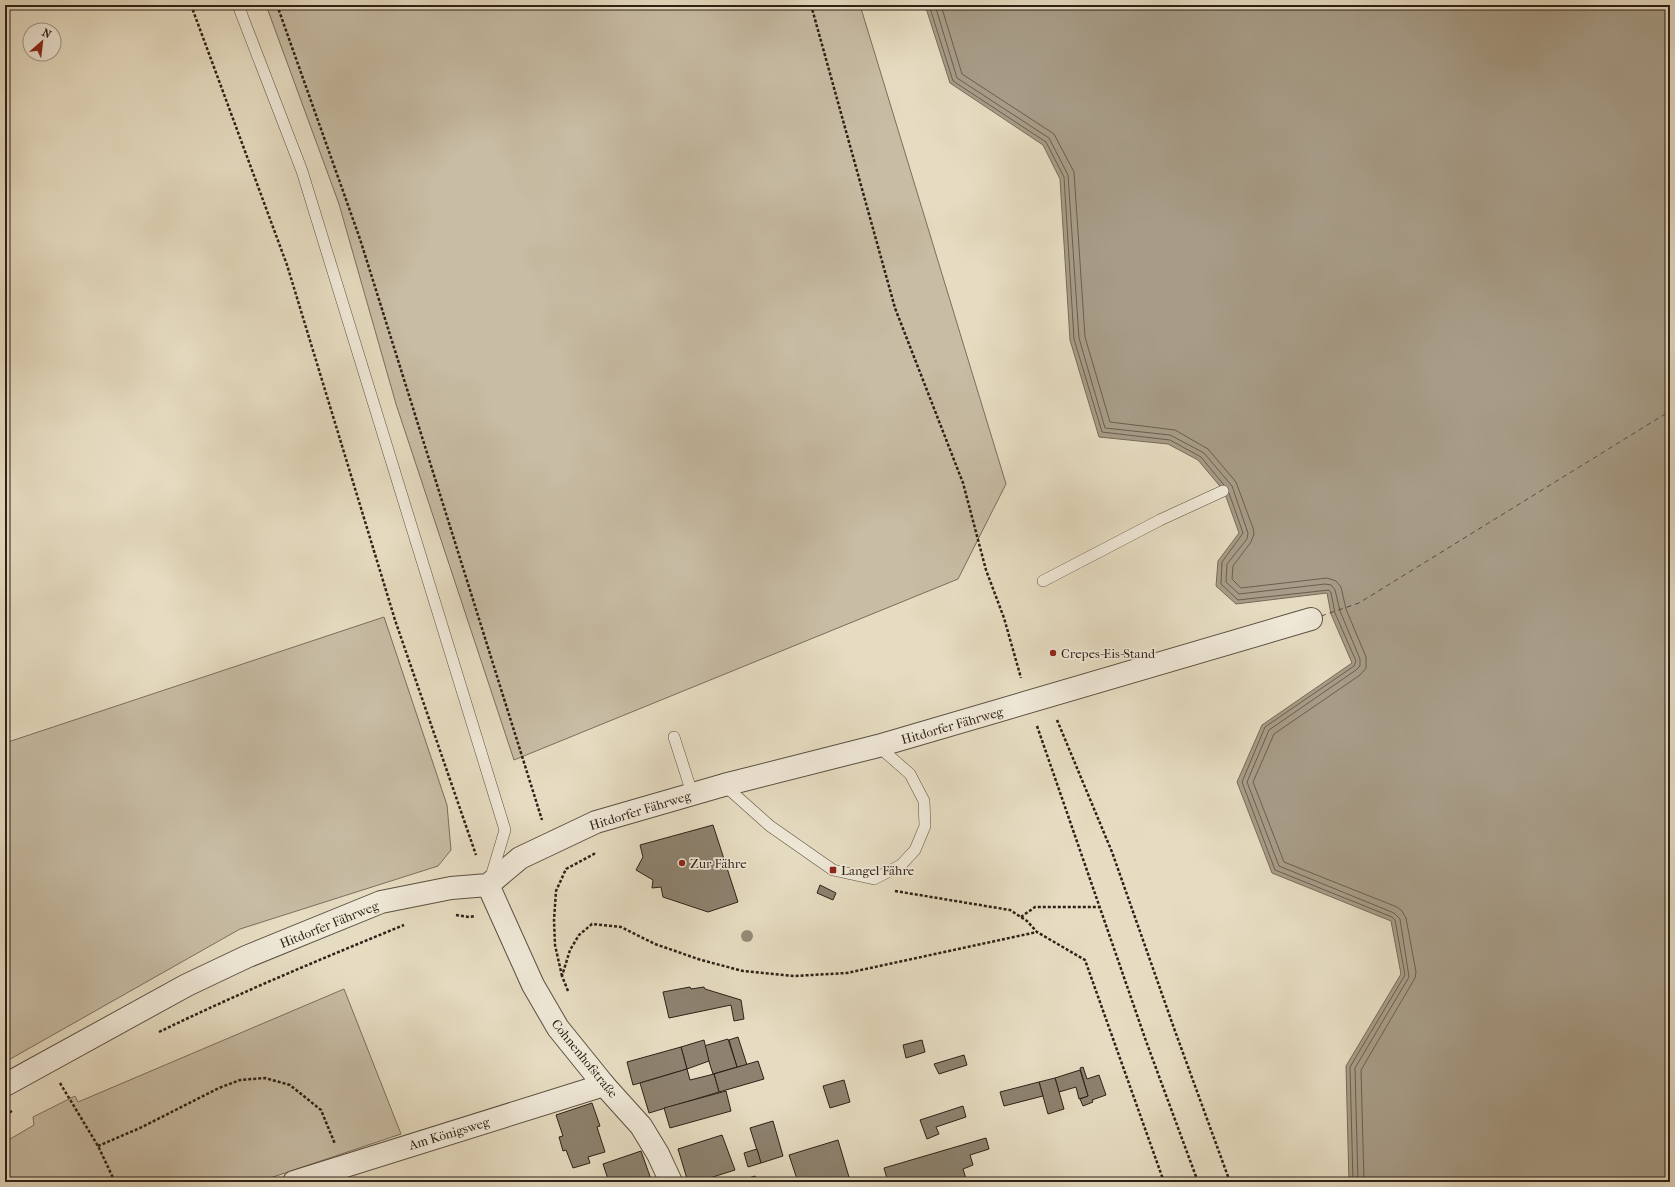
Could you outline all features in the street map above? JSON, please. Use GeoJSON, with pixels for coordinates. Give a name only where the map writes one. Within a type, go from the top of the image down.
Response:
{"type":"FeatureCollection","features":[{"type":"Feature","properties":{"kind":"street","name":"Hitdorfer Fährweg"},"geometry":{"type":"LineString","coordinates":[[5,1085],[188,985],[246,957],[382,902],[451,888],[488,885],[520,858],[596,822],[692,793],[878,746],[1311,619]]}},
{"type":"Feature","properties":{"kind":"street","name":"Cohnenhofstraße"},"geometry":{"type":"LineString","coordinates":[[488,885],[533,985],[558,1028],[604,1085],[641,1126],[658,1154],[671,1182]]}},
{"type":"Feature","properties":{"kind":"street","name":"Am Königsweg"},"geometry":{"type":"LineString","coordinates":[[294,1182],[604,1085]]}},
{"type":"Feature","properties":{"kind":"lane"},"geometry":{"type":"LineString","coordinates":[[238,5],[302,171],[505,830],[488,885]]}},
{"type":"Feature","properties":{"kind":"lane"},"geometry":{"type":"LineString","coordinates":[[1043,581],[1160,520],[1223,492]]}},
{"type":"Feature","properties":{"kind":"lane"},"geometry":{"type":"LineString","coordinates":[[674,738],[692,793]]}},
{"type":"Feature","properties":{"kind":"lane"},"geometry":{"type":"LineString","coordinates":[[724,785],[770,826],[833,870],[874,879],[901,865],[915,850],[925,826],[924,801],[910,774],[878,746]]}},
{"type":"Feature","properties":{"kind":"path"},"geometry":{"type":"LineString","coordinates":[[191,5],[287,265],[394,620],[468,834],[488,885]]}},
{"type":"Feature","properties":{"kind":"path"},"geometry":{"type":"LineString","coordinates":[[277,5],[360,240],[550,843]]}},
{"type":"Feature","properties":{"kind":"path"},"geometry":{"type":"LineString","coordinates":[[811,5],[895,308],[962,482],[986,570],[1038,700],[1112,852],[1230,1182]]}},
{"type":"Feature","properties":{"kind":"path"},"geometry":{"type":"LineString","coordinates":[[1038,700],[1099,907],[1198,1182]]}},
{"type":"Feature","properties":{"kind":"path"},"geometry":{"type":"LineString","coordinates":[[558,1028],[572,1000],[562,976],[555,945],[554,920],[556,891],[566,869],[594,854],[596,822]]}},
{"type":"Feature","properties":{"kind":"path"},"geometry":{"type":"LineString","coordinates":[[874,879],[892,890],[1010,910],[1026,921],[1037,932],[1085,960],[1164,1182]]}},
{"type":"Feature","properties":{"kind":"path"},"geometry":{"type":"LineString","coordinates":[[1020,917],[1035,907],[1099,907]]}},
{"type":"Feature","properties":{"kind":"path"},"geometry":{"type":"LineString","coordinates":[[452,914],[469,917],[499,912]]}},
{"type":"Feature","properties":{"kind":"path"},"geometry":{"type":"LineString","coordinates":[[157,1033],[227,999],[293,970],[409,923]]}},
{"type":"Feature","properties":{"kind":"path"},"geometry":{"type":"LineString","coordinates":[[562,976],[570,950],[579,935],[592,924],[621,927],[655,944],[701,960],[743,971],[794,976],[847,973],[1037,932]]}},
{"type":"Feature","properties":{"kind":"path"},"geometry":{"type":"LineString","coordinates":[[98,1146],[140,1128],[219,1088],[240,1080],[265,1078],[290,1085],[321,1110],[343,1166]]}},
{"type":"Feature","properties":{"kind":"path"},"geometry":{"type":"LineString","coordinates":[[53,1087],[66,1080]]}},
{"type":"Feature","properties":{"kind":"path"},"geometry":{"type":"LineString","coordinates":[[60,1083],[98,1146],[115,1182]]}},
{"type":"Feature","properties":{"kind":"path"},"geometry":{"type":"LineString","coordinates":[[5,1115],[19,1107]]}},
{"type":"Feature","properties":{"kind":"shaded area"},"geometry":{"type":"Polygon","coordinates":[[[266,5],[860,5],[1006,484],[958,579],[514,760],[396,404],[339,204],[266,5]]]}},
{"type":"Feature","properties":{"kind":"shaded area"},"geometry":{"type":"Polygon","coordinates":[[[384,617],[447,805],[451,850],[438,866],[240,929],[5,1062],[5,743],[384,617]]]}},
{"type":"Feature","properties":{"kind":"shaded area"},"geometry":{"type":"Polygon","coordinates":[[[344,989],[401,1134],[258,1182],[5,1182],[5,1142],[34,1125],[33,1117],[75,1096],[78,1102],[344,989]]]}},
{"type":"Feature","properties":{"kind":"water"},"geometry":{"type":"Polygon","coordinates":[[[925,5],[1670,5],[1670,1182],[1349,1182],[1346,1066],[1401,974],[1391,921],[1272,873],[1237,782],[1262,725],[1352,663],[1331,614],[1327,593],[1236,604],[1216,586],[1218,561],[1239,533],[1224,491],[1198,460],[1168,444],[1099,437],[1070,340],[1060,179],[1043,145],[950,83],[925,5]]]}},
{"type":"Feature","properties":{"kind":"building","name":"Zur Fähre"},"geometry":{"type":"Polygon","coordinates":[[[713,825],[738,902],[708,912],[663,897],[661,887],[652,888],[653,880],[636,870],[643,857],[640,845],[713,825]]]}},
{"type":"Feature","properties":{"kind":"building"},"geometry":{"type":"Polygon","coordinates":[[[820,885],[836,893],[833,900],[817,893],[820,885]]]}},
{"type":"Feature","properties":{"kind":"building"},"geometry":{"type":"Polygon","coordinates":[[[690,987],[691,989],[704,987],[705,989],[741,1000],[744,1019],[734,1021],[731,1005],[669,1018],[663,992],[690,987]]]}},
{"type":"Feature","properties":{"kind":"building"},"geometry":{"type":"Polygon","coordinates":[[[738,1037],[747,1065],[737,1067],[729,1040],[738,1037]]]}},
{"type":"Feature","properties":{"kind":"building"},"geometry":{"type":"Polygon","coordinates":[[[728,1039],[737,1067],[713,1074],[704,1046],[728,1039]]]}},
{"type":"Feature","properties":{"kind":"building"},"geometry":{"type":"Polygon","coordinates":[[[704,1040],[709,1061],[687,1069],[681,1047],[704,1040]]]}},
{"type":"Feature","properties":{"kind":"building"},"geometry":{"type":"Polygon","coordinates":[[[922,1040],[925,1052],[906,1058],[903,1045],[922,1040]]]}},
{"type":"Feature","properties":{"kind":"building"},"geometry":{"type":"Polygon","coordinates":[[[681,1047],[687,1069],[633,1085],[627,1062],[681,1047]]]}},
{"type":"Feature","properties":{"kind":"building"},"geometry":{"type":"Polygon","coordinates":[[[964,1055],[967,1065],[939,1074],[934,1064],[964,1055]]]}},
{"type":"Feature","properties":{"kind":"building"},"geometry":{"type":"Polygon","coordinates":[[[758,1061],[764,1079],[719,1092],[714,1074],[758,1061]]]}},
{"type":"Feature","properties":{"kind":"building"},"geometry":{"type":"Polygon","coordinates":[[[1083,1067],[1087,1079],[1099,1075],[1106,1095],[1092,1100],[1093,1102],[1083,1106],[1080,1099],[1088,1096],[1080,1068],[1083,1067]]]}},
{"type":"Feature","properties":{"kind":"building"},"geometry":{"type":"Polygon","coordinates":[[[687,1069],[690,1080],[714,1074],[719,1092],[649,1113],[640,1083],[687,1069]]]}},
{"type":"Feature","properties":{"kind":"building"},"geometry":{"type":"Polygon","coordinates":[[[1080,1070],[1088,1096],[1079,1099],[1076,1087],[1059,1092],[1055,1078],[1080,1070]]]}},
{"type":"Feature","properties":{"kind":"building"},"geometry":{"type":"Polygon","coordinates":[[[1055,1078],[1064,1109],[1048,1114],[1039,1082],[1055,1078]]]}},
{"type":"Feature","properties":{"kind":"building"},"geometry":{"type":"Polygon","coordinates":[[[844,1080],[850,1102],[830,1108],[823,1086],[844,1080]]]}},
{"type":"Feature","properties":{"kind":"building"},"geometry":{"type":"Polygon","coordinates":[[[1039,1082],[1043,1096],[1004,1106],[1000,1092],[1039,1082]]]}},
{"type":"Feature","properties":{"kind":"building"},"geometry":{"type":"Polygon","coordinates":[[[726,1091],[731,1111],[670,1128],[664,1108],[726,1091]]]}},
{"type":"Feature","properties":{"kind":"building"},"geometry":{"type":"Polygon","coordinates":[[[592,1103],[600,1126],[597,1127],[605,1152],[588,1157],[590,1163],[573,1168],[566,1150],[563,1151],[559,1137],[563,1136],[556,1115],[592,1103]]]}},
{"type":"Feature","properties":{"kind":"building"},"geometry":{"type":"Polygon","coordinates":[[[963,1106],[966,1117],[936,1127],[939,1134],[927,1139],[920,1120],[963,1106]]]}},
{"type":"Feature","properties":{"kind":"building"},"geometry":{"type":"Polygon","coordinates":[[[773,1121],[783,1156],[761,1163],[750,1128],[773,1121]]]}},
{"type":"Feature","properties":{"kind":"building"},"geometry":{"type":"Polygon","coordinates":[[[722,1135],[735,1170],[697,1182],[688,1182],[678,1149],[722,1135]]]}},
{"type":"Feature","properties":{"kind":"building"},"geometry":{"type":"Polygon","coordinates":[[[986,1138],[989,1149],[970,1155],[973,1165],[963,1169],[967,1182],[888,1182],[884,1168],[986,1138]]]}},
{"type":"Feature","properties":{"kind":"building"},"geometry":{"type":"Polygon","coordinates":[[[838,1140],[849,1177],[832,1182],[798,1182],[789,1155],[838,1140]]]}},
{"type":"Feature","properties":{"kind":"building"},"geometry":{"type":"Polygon","coordinates":[[[757,1149],[761,1163],[748,1167],[744,1153],[757,1149]]]}},
{"type":"Feature","properties":{"kind":"building"},"geometry":{"type":"Polygon","coordinates":[[[641,1151],[652,1182],[609,1182],[603,1164],[641,1151]]]}},
{"type":"Feature","properties":{"kind":"building"},"geometry":{"type":"Polygon","coordinates":[[[755,1176],[757,1182],[736,1182],[755,1176]]]}},
{"type":"Feature","properties":{"kind":"ferry route"},"geometry":{"type":"LineString","coordinates":[[1321,616],[1359,603],[1670,411]]}},
{"type":"Feature","properties":{"kind":"place","name":"Crepes-Eis-Stand"},"geometry":{"type":"Point","coordinates":[1053,653]}},
{"type":"Feature","properties":{"kind":"place","name":"Zur Fähre"},"geometry":{"type":"Point","coordinates":[682,863]}},
{"type":"Feature","properties":{"kind":"place","name":"Langel Fähre"},"geometry":{"type":"Point","coordinates":[833,870]}}]}
